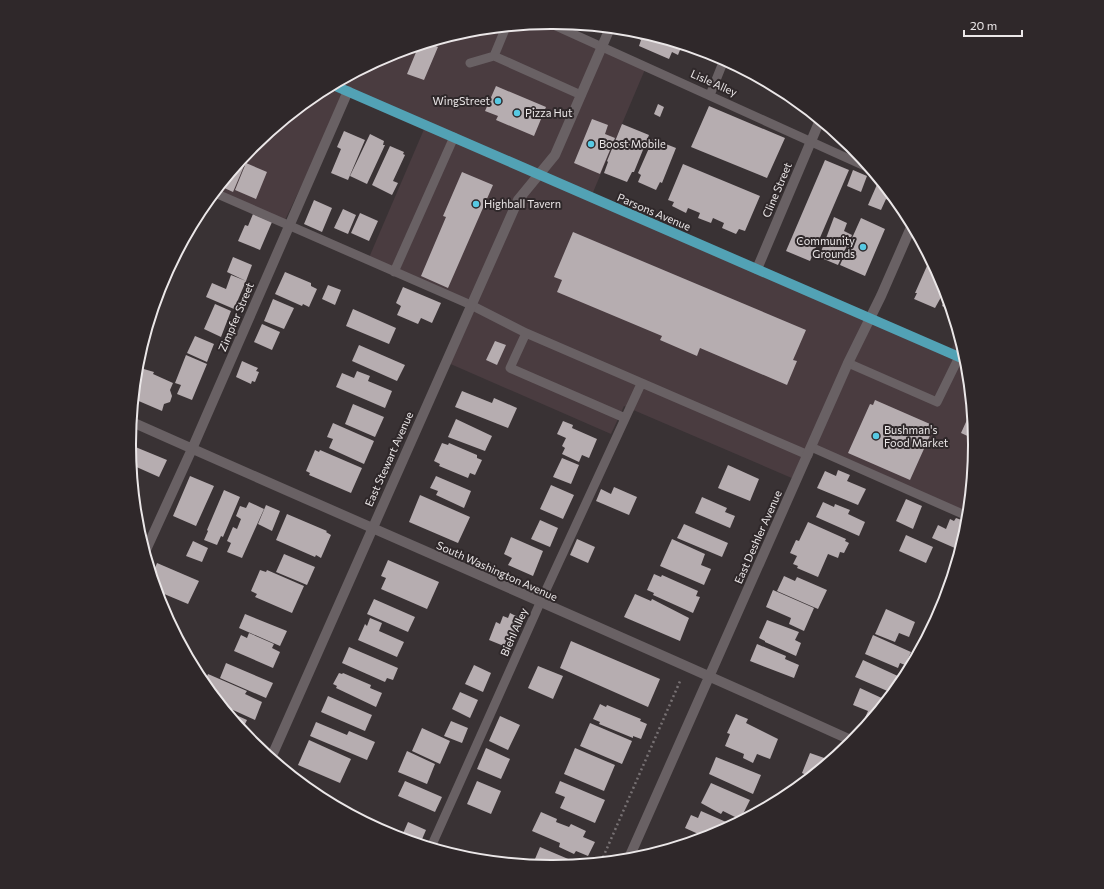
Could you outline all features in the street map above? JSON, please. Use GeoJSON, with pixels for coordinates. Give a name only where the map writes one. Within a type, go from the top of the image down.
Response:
{"type":"FeatureCollection","features":[{"type":"Feature","properties":{"kind":"main road","name":"Parsons Avenue"},"geometry":{"type":"LineString","coordinates":[[340,88],[869,319],[958,356]]}},
{"type":"Feature","properties":{"kind":"street","name":"East Stewart Avenue"},"geometry":{"type":"LineString","coordinates":[[273,753],[518,200],[554,155],[608,33]]}},
{"type":"Feature","properties":{"kind":"street","name":"Zimpfer Street"},"geometry":{"type":"LineString","coordinates":[[149,544],[192,449],[348,91]]}},
{"type":"Feature","properties":{"kind":"street","name":"Cline Street"},"geometry":{"type":"LineString","coordinates":[[757,269],[818,125]]}},
{"type":"Feature","properties":{"kind":"street","name":"East Deshler Avenue"},"geometry":{"type":"LineString","coordinates":[[631,852],[848,363],[909,232]]}},
{"type":"Feature","properties":{"kind":"street","name":"South Washington Avenue"},"geometry":{"type":"LineString","coordinates":[[137,424],[540,603],[710,676],[846,738]]}},
{"type":"Feature","properties":{"kind":"lane","name":"Lisle Alley"},"geometry":{"type":"LineString","coordinates":[[564,29],[856,162]]}},
{"type":"Feature","properties":{"kind":"lane"},"geometry":{"type":"LineString","coordinates":[[494,56],[503,32]]}},
{"type":"Feature","properties":{"kind":"lane"},"geometry":{"type":"LineString","coordinates":[[470,63],[494,56],[581,95]]}},
{"type":"Feature","properties":{"kind":"lane"},"geometry":{"type":"LineString","coordinates":[[710,95],[722,66]]}},
{"type":"Feature","properties":{"kind":"lane"},"geometry":{"type":"LineString","coordinates":[[394,272],[454,137]]}},
{"type":"Feature","properties":{"kind":"lane"},"geometry":{"type":"LineString","coordinates":[[220,195],[471,306],[526,333],[641,384],[962,513]]}},
{"type":"Feature","properties":{"kind":"lane"},"geometry":{"type":"LineString","coordinates":[[526,333],[510,368],[625,418]]}},
{"type":"Feature","properties":{"kind":"lane"},"geometry":{"type":"LineString","coordinates":[[848,363],[937,402],[960,362]]}},
{"type":"Feature","properties":{"kind":"lane","name":"Biehl Alley"},"geometry":{"type":"LineString","coordinates":[[433,843],[540,603],[641,384]]}},
{"type":"Feature","properties":{"kind":"path"},"geometry":{"type":"LineString","coordinates":[[605,856],[687,666]]}},
{"type":"Feature","properties":{"kind":"shaded area"},"geometry":{"type":"Polygon","coordinates":[[[564,29],[646,67],[591,197],[950,353],[954,342],[960,363],[967,417],[967,472],[962,511],[810,445],[794,479],[624,406],[611,434],[446,362],[471,305],[368,260],[425,127],[345,95],[285,220],[221,193],[258,151],[278,132],[321,99],[368,72],[418,51],[444,43],[498,33],[525,30],[564,29]]]}},
{"type":"Feature","properties":{"kind":"building"},"geometry":{"type":"Polygon","coordinates":[[[638,38],[680,49],[678,55],[672,52],[669,59],[639,46],[641,40],[638,38]]]}},
{"type":"Feature","properties":{"kind":"building"},"geometry":{"type":"Polygon","coordinates":[[[435,46],[438,47],[424,80],[407,74],[416,52],[435,46]]]}},
{"type":"Feature","properties":{"kind":"building","name":"Pizza Hut"},"geometry":{"type":"Polygon","coordinates":[[[496,86],[546,107],[534,136],[496,120],[498,116],[485,111],[496,86]]]}},
{"type":"Feature","properties":{"kind":"building"},"geometry":{"type":"Polygon","coordinates":[[[658,104],[664,107],[660,117],[654,114],[658,104]]]}},
{"type":"Feature","properties":{"kind":"building"},"geometry":{"type":"Polygon","coordinates":[[[709,106],[785,138],[767,178],[691,147],[709,106]]]}},
{"type":"Feature","properties":{"kind":"building"},"geometry":{"type":"Polygon","coordinates":[[[592,119],[608,125],[605,134],[615,138],[600,174],[574,163],[592,119]]]}},
{"type":"Feature","properties":{"kind":"building"},"geometry":{"type":"Polygon","coordinates":[[[622,124],[649,135],[634,172],[632,172],[627,182],[604,173],[608,162],[607,161],[622,124]]]}},
{"type":"Feature","properties":{"kind":"building"},"geometry":{"type":"Polygon","coordinates":[[[344,131],[365,140],[348,180],[331,173],[341,149],[337,147],[344,131]]]}},
{"type":"Feature","properties":{"kind":"building"},"geometry":{"type":"Polygon","coordinates":[[[370,134],[384,141],[383,145],[385,145],[367,184],[350,176],[370,134]]]}},
{"type":"Feature","properties":{"kind":"building"},"geometry":{"type":"Polygon","coordinates":[[[653,139],[676,148],[662,183],[660,182],[656,190],[638,182],[641,175],[638,173],[653,139]]]}},
{"type":"Feature","properties":{"kind":"building"},"geometry":{"type":"Polygon","coordinates":[[[390,146],[404,152],[403,154],[405,155],[393,181],[398,183],[392,195],[372,185],[390,146]]]}},
{"type":"Feature","properties":{"kind":"building"},"geometry":{"type":"Polygon","coordinates":[[[825,160],[849,170],[810,261],[786,251],[825,160]]]}},
{"type":"Feature","properties":{"kind":"building"},"geometry":{"type":"Polygon","coordinates":[[[247,163],[267,172],[256,199],[235,190],[247,163]]]}},
{"type":"Feature","properties":{"kind":"building"},"geometry":{"type":"Polygon","coordinates":[[[683,164],[760,196],[745,231],[739,229],[736,234],[722,228],[724,223],[713,218],[711,223],[698,218],[700,213],[688,208],[686,213],[672,206],[674,202],[668,200],[683,164]]]}},
{"type":"Feature","properties":{"kind":"building"},"geometry":{"type":"Polygon","coordinates":[[[244,167],[233,192],[225,188],[244,167]]]}},
{"type":"Feature","properties":{"kind":"building"},"geometry":{"type":"Polygon","coordinates":[[[853,170],[867,176],[861,192],[847,186],[853,170]]]}},
{"type":"Feature","properties":{"kind":"building"},"geometry":{"type":"Polygon","coordinates":[[[462,172],[493,185],[448,288],[421,276],[446,217],[443,216],[462,172]]]}},
{"type":"Feature","properties":{"kind":"building"},"geometry":{"type":"Polygon","coordinates":[[[877,186],[887,200],[886,199],[881,210],[868,205],[877,186]]]}},
{"type":"Feature","properties":{"kind":"building"},"geometry":{"type":"Polygon","coordinates":[[[314,200],[332,208],[322,232],[304,224],[314,200]]]}},
{"type":"Feature","properties":{"kind":"building"},"geometry":{"type":"Polygon","coordinates":[[[343,209],[356,215],[348,234],[334,228],[343,209]]]}},
{"type":"Feature","properties":{"kind":"building"},"geometry":{"type":"Polygon","coordinates":[[[360,213],[378,221],[369,241],[351,233],[360,213]]]}},
{"type":"Feature","properties":{"kind":"building"},"geometry":{"type":"Polygon","coordinates":[[[253,214],[272,222],[260,250],[238,241],[245,225],[248,226],[253,214]]]}},
{"type":"Feature","properties":{"kind":"building"},"geometry":{"type":"Polygon","coordinates":[[[834,217],[847,223],[844,231],[852,235],[838,265],[819,257],[834,217]]]}},
{"type":"Feature","properties":{"kind":"building","name":"Community Grounds"},"geometry":{"type":"Polygon","coordinates":[[[861,218],[885,229],[865,276],[840,265],[861,218]]]}},
{"type":"Feature","properties":{"kind":"building"},"geometry":{"type":"Polygon","coordinates":[[[573,232],[806,330],[793,360],[797,361],[787,385],[700,348],[697,356],[660,340],[662,336],[557,292],[562,280],[554,277],[573,232]]]}},
{"type":"Feature","properties":{"kind":"building"},"geometry":{"type":"Polygon","coordinates":[[[233,257],[252,265],[246,281],[227,272],[233,257]]]}},
{"type":"Feature","properties":{"kind":"building"},"geometry":{"type":"Polygon","coordinates":[[[927,266],[941,298],[935,308],[914,299],[917,293],[915,293],[927,266]]]}},
{"type":"Feature","properties":{"kind":"building"},"geometry":{"type":"Polygon","coordinates":[[[285,272],[311,283],[311,286],[317,289],[309,307],[303,304],[302,306],[275,294],[285,272]]]}},
{"type":"Feature","properties":{"kind":"building"},"geometry":{"type":"Polygon","coordinates":[[[231,275],[246,281],[234,309],[206,297],[212,283],[226,289],[231,275]]]}},
{"type":"Feature","properties":{"kind":"building"},"geometry":{"type":"Polygon","coordinates":[[[328,285],[341,290],[335,305],[322,299],[328,285]]]}},
{"type":"Feature","properties":{"kind":"building"},"geometry":{"type":"Polygon","coordinates":[[[403,287],[441,303],[432,323],[421,318],[418,324],[397,315],[401,306],[396,303],[403,287]]]}},
{"type":"Feature","properties":{"kind":"building"},"geometry":{"type":"Polygon","coordinates":[[[273,299],[294,308],[284,329],[264,321],[273,299]]]}},
{"type":"Feature","properties":{"kind":"building"},"geometry":{"type":"Polygon","coordinates":[[[215,304],[231,311],[221,337],[204,329],[215,304]]]}},
{"type":"Feature","properties":{"kind":"building"},"geometry":{"type":"Polygon","coordinates":[[[353,309],[396,328],[389,344],[346,326],[353,309]]]}},
{"type":"Feature","properties":{"kind":"building"},"geometry":{"type":"Polygon","coordinates":[[[262,324],[280,332],[272,350],[254,342],[262,324]]]}},
{"type":"Feature","properties":{"kind":"building"},"geometry":{"type":"Polygon","coordinates":[[[195,336],[214,344],[207,362],[187,353],[195,336]]]}},
{"type":"Feature","properties":{"kind":"building"},"geometry":{"type":"Polygon","coordinates":[[[495,341],[506,345],[497,365],[486,360],[495,341]]]}},
{"type":"Feature","properties":{"kind":"building"},"geometry":{"type":"Polygon","coordinates":[[[359,345],[405,365],[397,381],[352,361],[359,345]]]}},
{"type":"Feature","properties":{"kind":"building"},"geometry":{"type":"Polygon","coordinates":[[[186,355],[207,364],[192,400],[177,394],[181,385],[175,383],[186,355]]]}},
{"type":"Feature","properties":{"kind":"building"},"geometry":{"type":"Polygon","coordinates":[[[242,361],[258,368],[256,371],[259,372],[255,382],[252,381],[251,384],[236,377],[242,361]]]}},
{"type":"Feature","properties":{"kind":"building"},"geometry":{"type":"Polygon","coordinates":[[[143,369],[154,372],[153,374],[173,383],[170,390],[172,396],[170,402],[164,404],[162,411],[139,401],[143,369]]]}},
{"type":"Feature","properties":{"kind":"building"},"geometry":{"type":"Polygon","coordinates":[[[357,371],[370,376],[368,381],[392,391],[385,408],[336,387],[342,373],[354,378],[357,371]]]}},
{"type":"Feature","properties":{"kind":"building"},"geometry":{"type":"Polygon","coordinates":[[[462,391],[492,403],[494,398],[517,408],[508,428],[455,407],[462,391]]]}},
{"type":"Feature","properties":{"kind":"building"},"geometry":{"type":"Polygon","coordinates":[[[875,400],[930,424],[928,429],[932,431],[910,480],[848,453],[870,404],[873,405],[875,400]]]}},
{"type":"Feature","properties":{"kind":"building"},"geometry":{"type":"Polygon","coordinates":[[[353,404],[384,417],[375,437],[345,424],[353,404]]]}},
{"type":"Feature","properties":{"kind":"building"},"geometry":{"type":"Polygon","coordinates":[[[456,419],[492,436],[485,451],[448,437],[456,419]]]}},
{"type":"Feature","properties":{"kind":"building"},"geometry":{"type":"Polygon","coordinates":[[[967,420],[968,436],[961,433],[967,420]]]}},
{"type":"Feature","properties":{"kind":"building"},"geometry":{"type":"Polygon","coordinates":[[[563,421],[573,425],[572,428],[597,439],[589,458],[582,455],[579,462],[562,454],[565,448],[562,446],[566,438],[557,434],[563,421]]]}},
{"type":"Feature","properties":{"kind":"building"},"geometry":{"type":"Polygon","coordinates":[[[333,423],[374,441],[364,464],[329,448],[333,439],[327,437],[333,423]]]}},
{"type":"Feature","properties":{"kind":"building"},"geometry":{"type":"Polygon","coordinates":[[[442,443],[448,445],[449,443],[477,455],[477,458],[482,460],[475,475],[470,473],[468,478],[439,466],[440,464],[434,461],[442,443]]]}},
{"type":"Feature","properties":{"kind":"building"},"geometry":{"type":"Polygon","coordinates":[[[136,447],[167,460],[159,477],[137,467],[136,447]]]}},
{"type":"Feature","properties":{"kind":"building"},"geometry":{"type":"Polygon","coordinates":[[[315,450],[319,452],[320,450],[362,468],[351,493],[309,475],[310,473],[306,471],[315,450]]]}},
{"type":"Feature","properties":{"kind":"building"},"geometry":{"type":"Polygon","coordinates":[[[562,458],[579,465],[571,484],[553,477],[562,458]]]}},
{"type":"Feature","properties":{"kind":"building"},"geometry":{"type":"Polygon","coordinates":[[[728,465],[759,479],[750,501],[718,488],[728,465]]]}},
{"type":"Feature","properties":{"kind":"building"},"geometry":{"type":"Polygon","coordinates":[[[838,470],[850,475],[847,481],[866,489],[858,505],[817,488],[825,471],[836,476],[838,470]]]}},
{"type":"Feature","properties":{"kind":"building"},"geometry":{"type":"Polygon","coordinates":[[[190,476],[214,486],[196,526],[173,516],[190,476]]]}},
{"type":"Feature","properties":{"kind":"building"},"geometry":{"type":"Polygon","coordinates":[[[436,476],[471,491],[464,508],[436,495],[438,491],[430,488],[436,476]]]}},
{"type":"Feature","properties":{"kind":"building"},"geometry":{"type":"Polygon","coordinates":[[[551,485],[574,495],[563,519],[540,509],[551,485]]]}},
{"type":"Feature","properties":{"kind":"building"},"geometry":{"type":"Polygon","coordinates":[[[614,487],[637,497],[629,515],[596,501],[601,489],[611,494],[614,487]]]}},
{"type":"Feature","properties":{"kind":"building"},"geometry":{"type":"Polygon","coordinates":[[[224,490],[240,497],[223,537],[221,536],[217,545],[204,540],[224,490]]]}},
{"type":"Feature","properties":{"kind":"building"},"geometry":{"type":"Polygon","coordinates":[[[420,495],[470,517],[458,543],[409,522],[420,495]]]}},
{"type":"Feature","properties":{"kind":"building"},"geometry":{"type":"Polygon","coordinates":[[[702,497],[727,508],[725,512],[735,516],[730,528],[695,513],[702,497]]]}},
{"type":"Feature","properties":{"kind":"building"},"geometry":{"type":"Polygon","coordinates":[[[906,499],[922,506],[913,529],[896,521],[906,499]]]}},
{"type":"Feature","properties":{"kind":"building"},"geometry":{"type":"Polygon","coordinates":[[[249,502],[264,509],[242,558],[227,552],[231,543],[227,541],[233,527],[237,529],[241,519],[236,516],[240,506],[246,508],[249,502]]]}},
{"type":"Feature","properties":{"kind":"building"},"geometry":{"type":"Polygon","coordinates":[[[823,502],[834,507],[835,504],[850,510],[848,514],[865,522],[859,536],[816,517],[823,502]]]}},
{"type":"Feature","properties":{"kind":"building"},"geometry":{"type":"Polygon","coordinates":[[[266,505],[280,511],[272,531],[258,524],[266,505]]]}},
{"type":"Feature","properties":{"kind":"building"},"geometry":{"type":"Polygon","coordinates":[[[287,514],[327,531],[326,532],[331,535],[321,558],[316,555],[315,557],[276,540],[287,514]]]}},
{"type":"Feature","properties":{"kind":"building"},"geometry":{"type":"Polygon","coordinates":[[[956,518],[961,520],[954,548],[932,538],[938,525],[946,529],[950,519],[954,521],[956,518]]]}},
{"type":"Feature","properties":{"kind":"building"},"geometry":{"type":"Polygon","coordinates":[[[540,520],[558,528],[550,547],[531,539],[540,520]]]}},
{"type":"Feature","properties":{"kind":"building"},"geometry":{"type":"Polygon","coordinates":[[[808,522],[846,539],[845,541],[849,543],[844,553],[840,552],[838,558],[828,554],[818,577],[797,568],[798,566],[793,564],[797,556],[790,553],[796,540],[799,541],[808,522]]]}},
{"type":"Feature","properties":{"kind":"building"},"geometry":{"type":"Polygon","coordinates":[[[684,524],[728,543],[722,557],[677,538],[684,524]]]}},
{"type":"Feature","properties":{"kind":"building"},"geometry":{"type":"Polygon","coordinates":[[[906,535],[933,547],[926,563],[899,551],[906,535]]]}},
{"type":"Feature","properties":{"kind":"building"},"geometry":{"type":"Polygon","coordinates":[[[511,537],[543,551],[533,576],[508,565],[512,558],[504,554],[511,537]]]}},
{"type":"Feature","properties":{"kind":"building"},"geometry":{"type":"Polygon","coordinates":[[[577,539],[595,547],[588,563],[570,555],[577,539]]]}},
{"type":"Feature","properties":{"kind":"building"},"geometry":{"type":"Polygon","coordinates":[[[672,539],[705,554],[701,565],[711,569],[704,585],[660,566],[672,539]]]}},
{"type":"Feature","properties":{"kind":"building"},"geometry":{"type":"Polygon","coordinates":[[[193,541],[208,548],[202,562],[186,556],[193,541]]]}},
{"type":"Feature","properties":{"kind":"building"},"geometry":{"type":"Polygon","coordinates":[[[284,554],[315,567],[307,585],[276,572],[284,554]]]}},
{"type":"Feature","properties":{"kind":"building"},"geometry":{"type":"Polygon","coordinates":[[[388,560],[439,582],[427,609],[381,589],[386,578],[381,576],[388,560]]]}},
{"type":"Feature","properties":{"kind":"building"},"geometry":{"type":"Polygon","coordinates":[[[157,563],[199,581],[188,604],[165,594],[155,567],[157,563]]]}},
{"type":"Feature","properties":{"kind":"building"},"geometry":{"type":"Polygon","coordinates":[[[260,570],[266,572],[267,570],[304,586],[292,613],[255,597],[257,594],[251,591],[260,570]]]}},
{"type":"Feature","properties":{"kind":"building"},"geometry":{"type":"Polygon","coordinates":[[[654,574],[661,577],[662,575],[698,591],[696,596],[700,597],[693,613],[653,595],[654,593],[647,590],[654,574]]]}},
{"type":"Feature","properties":{"kind":"building"},"geometry":{"type":"Polygon","coordinates":[[[784,576],[795,581],[797,577],[827,590],[818,609],[777,591],[784,576]]]}},
{"type":"Feature","properties":{"kind":"building"},"geometry":{"type":"Polygon","coordinates":[[[773,590],[814,608],[804,631],[789,624],[791,618],[766,607],[773,590]]]}},
{"type":"Feature","properties":{"kind":"building"},"geometry":{"type":"Polygon","coordinates":[[[635,594],[651,601],[652,599],[689,618],[680,641],[624,617],[635,594]]]}},
{"type":"Feature","properties":{"kind":"building"},"geometry":{"type":"Polygon","coordinates":[[[374,599],[415,617],[408,632],[367,614],[374,599]]]}},
{"type":"Feature","properties":{"kind":"building"},"geometry":{"type":"Polygon","coordinates":[[[886,609],[915,622],[909,637],[899,633],[895,642],[875,634],[886,609]]]}},
{"type":"Feature","properties":{"kind":"building"},"geometry":{"type":"Polygon","coordinates":[[[510,613],[524,620],[511,649],[489,640],[496,622],[500,624],[503,616],[508,618],[510,613]]]}},
{"type":"Feature","properties":{"kind":"building"},"geometry":{"type":"Polygon","coordinates":[[[245,614],[287,631],[280,646],[239,628],[245,614]]]}},
{"type":"Feature","properties":{"kind":"building"},"geometry":{"type":"Polygon","coordinates":[[[370,618],[382,623],[379,631],[404,642],[397,657],[358,640],[365,624],[367,626],[370,618]]]}},
{"type":"Feature","properties":{"kind":"building"},"geometry":{"type":"Polygon","coordinates":[[[767,620],[799,632],[795,640],[801,643],[796,656],[759,638],[767,620]]]}},
{"type":"Feature","properties":{"kind":"building"},"geometry":{"type":"Polygon","coordinates":[[[249,633],[274,644],[272,648],[280,652],[273,668],[234,651],[241,635],[247,638],[249,633]]]}},
{"type":"Feature","properties":{"kind":"building"},"geometry":{"type":"Polygon","coordinates":[[[873,635],[911,652],[904,665],[900,663],[898,668],[865,654],[873,635]]]}},
{"type":"Feature","properties":{"kind":"building"},"geometry":{"type":"Polygon","coordinates":[[[571,641],[660,679],[648,707],[560,668],[571,641]]]}},
{"type":"Feature","properties":{"kind":"building"},"geometry":{"type":"Polygon","coordinates":[[[757,644],[786,656],[785,659],[799,665],[794,678],[750,661],[757,644]]]}},
{"type":"Feature","properties":{"kind":"building"},"geometry":{"type":"Polygon","coordinates":[[[349,647],[398,668],[393,680],[387,678],[385,682],[342,663],[349,647]]]}},
{"type":"Feature","properties":{"kind":"building"},"geometry":{"type":"Polygon","coordinates":[[[863,660],[897,675],[886,691],[855,677],[863,660]]]}},
{"type":"Feature","properties":{"kind":"building"},"geometry":{"type":"Polygon","coordinates":[[[226,663],[273,683],[266,698],[220,678],[226,663]]]}},
{"type":"Feature","properties":{"kind":"building"},"geometry":{"type":"Polygon","coordinates":[[[474,665],[491,673],[483,692],[465,684],[474,665]]]}},
{"type":"Feature","properties":{"kind":"building"},"geometry":{"type":"Polygon","coordinates":[[[538,666],[563,676],[553,699],[528,688],[538,666]]]}},
{"type":"Feature","properties":{"kind":"building"},"geometry":{"type":"Polygon","coordinates":[[[339,673],[343,673],[371,685],[370,688],[382,693],[376,707],[336,688],[337,686],[333,684],[339,673]]]}},
{"type":"Feature","properties":{"kind":"building"},"geometry":{"type":"Polygon","coordinates":[[[208,674],[247,691],[245,694],[262,702],[255,720],[233,710],[207,675],[208,674]]]}},
{"type":"Feature","properties":{"kind":"building"},"geometry":{"type":"Polygon","coordinates":[[[860,688],[881,698],[866,716],[868,711],[853,705],[860,688]]]}},
{"type":"Feature","properties":{"kind":"building"},"geometry":{"type":"Polygon","coordinates":[[[460,692],[478,700],[470,718],[452,709],[460,692]]]}},
{"type":"Feature","properties":{"kind":"building"},"geometry":{"type":"Polygon","coordinates":[[[328,696],[372,715],[365,731],[321,712],[328,696]]]}},
{"type":"Feature","properties":{"kind":"building"},"geometry":{"type":"Polygon","coordinates":[[[600,704],[606,707],[607,705],[641,719],[640,721],[647,724],[641,739],[633,736],[633,738],[599,724],[600,722],[593,719],[600,704]]]}},
{"type":"Feature","properties":{"kind":"building"},"geometry":{"type":"Polygon","coordinates":[[[736,714],[748,719],[746,723],[778,739],[770,759],[757,754],[753,763],[743,758],[744,754],[725,746],[730,734],[727,733],[736,714]]]}},
{"type":"Feature","properties":{"kind":"building"},"geometry":{"type":"Polygon","coordinates":[[[238,716],[247,720],[245,724],[238,716]]]}},
{"type":"Feature","properties":{"kind":"building"},"geometry":{"type":"Polygon","coordinates":[[[500,716],[520,725],[508,750],[489,741],[500,716]]]}},
{"type":"Feature","properties":{"kind":"building"},"geometry":{"type":"Polygon","coordinates":[[[451,721],[468,728],[462,743],[444,736],[451,721]]]}},
{"type":"Feature","properties":{"kind":"building"},"geometry":{"type":"Polygon","coordinates":[[[316,722],[347,735],[349,731],[375,742],[367,760],[310,736],[316,722]]]}},
{"type":"Feature","properties":{"kind":"building"},"geometry":{"type":"Polygon","coordinates":[[[590,723],[632,741],[622,764],[580,746],[590,723]]]}},
{"type":"Feature","properties":{"kind":"building"},"geometry":{"type":"Polygon","coordinates":[[[422,728],[450,741],[440,764],[412,751],[422,728]]]}},
{"type":"Feature","properties":{"kind":"building"},"geometry":{"type":"Polygon","coordinates":[[[309,740],[351,759],[340,783],[298,765],[309,740]]]}},
{"type":"Feature","properties":{"kind":"building"},"geometry":{"type":"Polygon","coordinates":[[[486,748],[510,759],[501,779],[477,769],[486,748]]]}},
{"type":"Feature","properties":{"kind":"building"},"geometry":{"type":"Polygon","coordinates":[[[575,748],[615,765],[604,791],[564,774],[575,748]]]}},
{"type":"Feature","properties":{"kind":"building"},"geometry":{"type":"Polygon","coordinates":[[[407,751],[435,764],[427,784],[398,772],[407,751]]]}},
{"type":"Feature","properties":{"kind":"building"},"geometry":{"type":"Polygon","coordinates":[[[810,753],[825,758],[805,774],[802,773],[810,753]]]}},
{"type":"Feature","properties":{"kind":"building"},"geometry":{"type":"Polygon","coordinates":[[[716,757],[761,775],[753,794],[709,774],[716,757]]]}},
{"type":"Feature","properties":{"kind":"building"},"geometry":{"type":"Polygon","coordinates":[[[405,781],[442,797],[435,812],[398,796],[405,781]]]}},
{"type":"Feature","properties":{"kind":"building"},"geometry":{"type":"Polygon","coordinates":[[[477,781],[501,791],[491,814],[467,804],[477,781]]]}},
{"type":"Feature","properties":{"kind":"building"},"geometry":{"type":"Polygon","coordinates":[[[560,781],[605,800],[595,823],[560,808],[565,797],[555,793],[560,781]]]}},
{"type":"Feature","properties":{"kind":"building"},"geometry":{"type":"Polygon","coordinates":[[[711,783],[750,800],[744,813],[735,817],[723,811],[721,814],[701,803],[711,783]]]}},
{"type":"Feature","properties":{"kind":"building"},"geometry":{"type":"Polygon","coordinates":[[[701,811],[725,822],[697,834],[685,828],[691,815],[698,818],[701,811]]]}},
{"type":"Feature","properties":{"kind":"building"},"geometry":{"type":"Polygon","coordinates":[[[541,812],[557,819],[556,822],[569,827],[571,824],[586,831],[583,837],[595,842],[588,856],[576,851],[574,854],[559,847],[560,843],[532,831],[541,812]]]}},
{"type":"Feature","properties":{"kind":"building"},"geometry":{"type":"Polygon","coordinates":[[[408,822],[426,830],[422,839],[404,832],[408,822]]]}},
{"type":"Feature","properties":{"kind":"building"},"geometry":{"type":"Polygon","coordinates":[[[540,847],[569,859],[552,860],[535,859],[540,847]]]}},
{"type":"Feature","properties":{"kind":"place","name":"WingStreet"},"geometry":{"type":"Point","coordinates":[498,101]}},
{"type":"Feature","properties":{"kind":"place","name":"Pizza Hut"},"geometry":{"type":"Point","coordinates":[517,113]}},
{"type":"Feature","properties":{"kind":"place","name":"Boost Mobile"},"geometry":{"type":"Point","coordinates":[591,144]}},
{"type":"Feature","properties":{"kind":"place","name":"Highball Tavern"},"geometry":{"type":"Point","coordinates":[476,204]}},
{"type":"Feature","properties":{"kind":"place","name":"Community Grounds"},"geometry":{"type":"Point","coordinates":[863,247]}},
{"type":"Feature","properties":{"kind":"place","name":"Bushman's Food Market"},"geometry":{"type":"Point","coordinates":[876,436]}}]}
